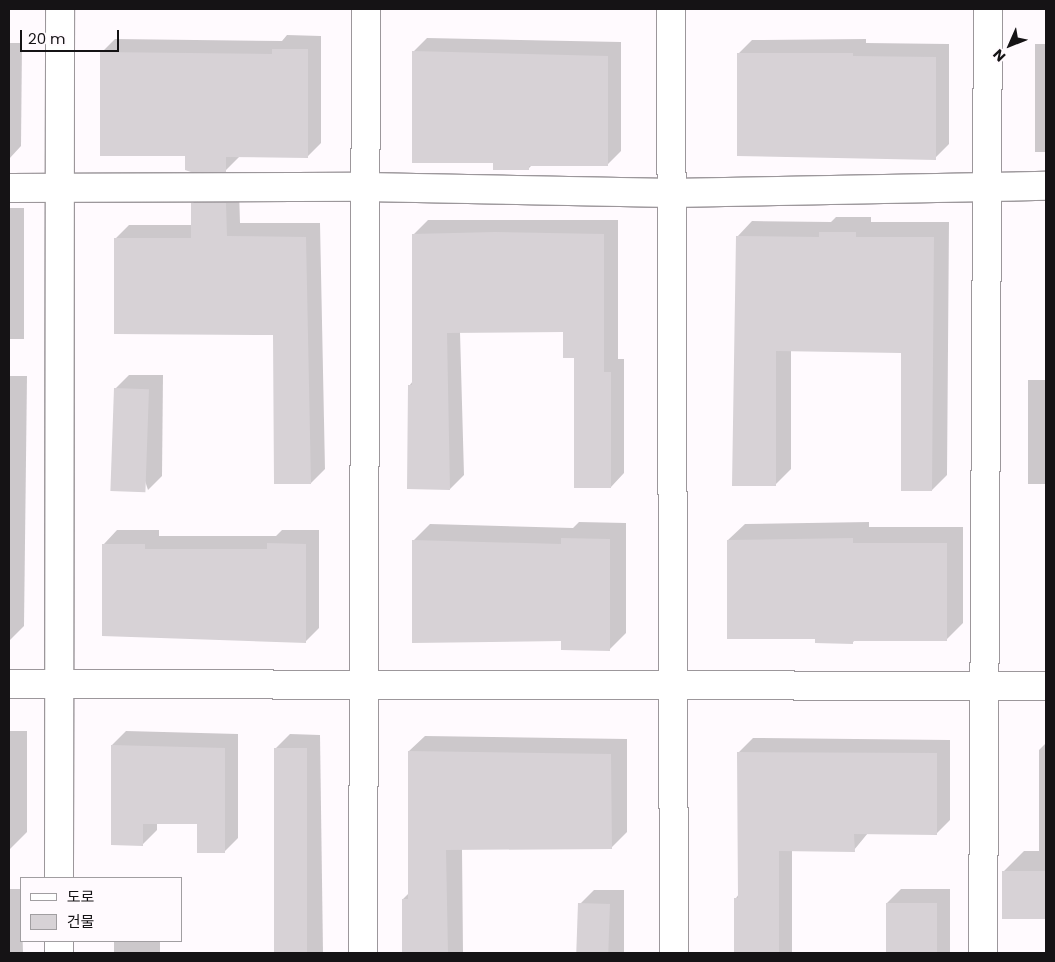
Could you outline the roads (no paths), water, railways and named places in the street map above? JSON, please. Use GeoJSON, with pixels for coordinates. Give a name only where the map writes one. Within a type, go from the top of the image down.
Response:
{"type":"FeatureCollection","features":[{"type":"Feature","properties":{"kind":"street"},"geometry":{"type":"LineString","coordinates":[[59,877],[60,9]]}},
{"type":"Feature","properties":{"kind":"street"},"geometry":{"type":"LineString","coordinates":[[363,953],[366,9]]}},
{"type":"Feature","properties":{"kind":"street"},"geometry":{"type":"LineString","coordinates":[[671,9],[674,953]]}},
{"type":"Feature","properties":{"kind":"street"},"geometry":{"type":"LineString","coordinates":[[983,953],[988,9]]}},
{"type":"Feature","properties":{"kind":"street"},"geometry":{"type":"LineString","coordinates":[[9,188],[364,187],[672,192],[1046,186]]}},
{"type":"Feature","properties":{"kind":"street"},"geometry":{"type":"LineString","coordinates":[[9,684],[1046,686]]}}]}
